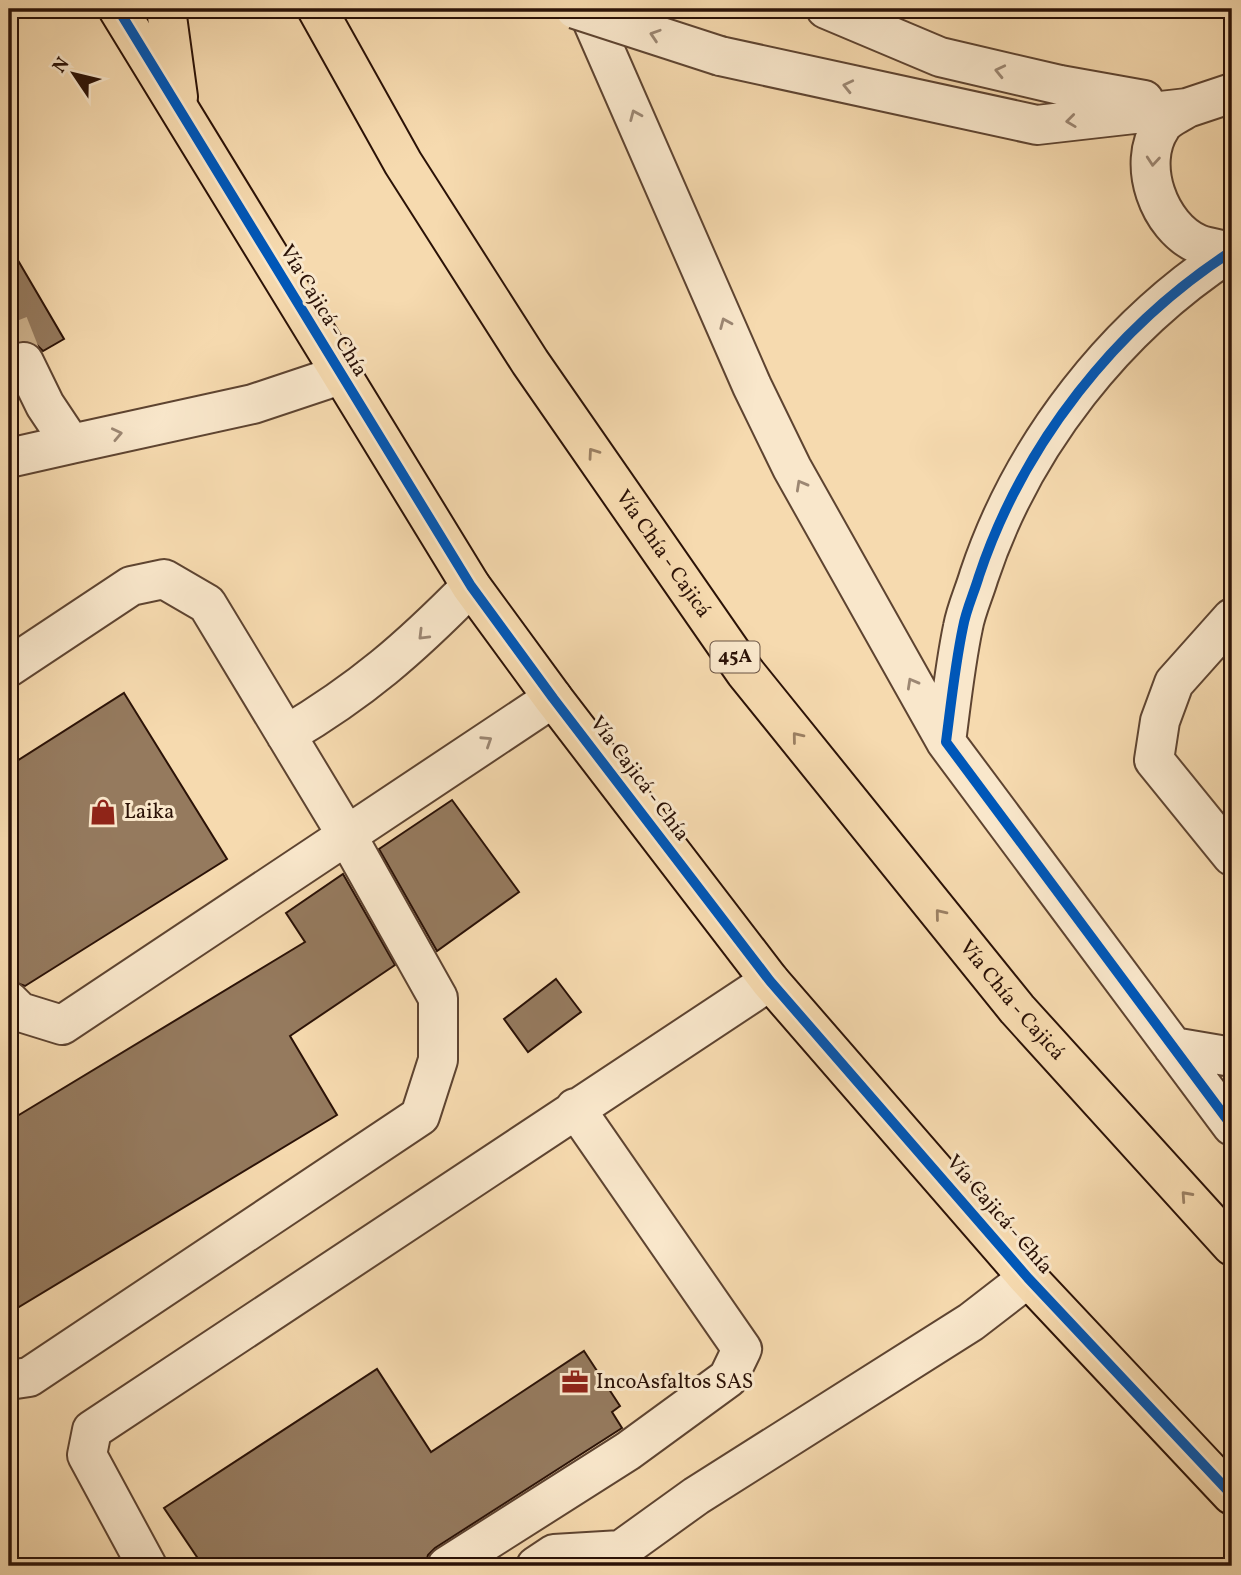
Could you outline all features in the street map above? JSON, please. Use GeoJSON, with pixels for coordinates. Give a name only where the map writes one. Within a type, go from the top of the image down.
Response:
{"type":"FeatureCollection","features":[{"type":"Feature","properties":{"kind":"highway","name":"Vía Cajicá - Chía"},"geometry":{"type":"LineString","coordinates":[[118,9],[471,586],[552,698],[770,981],[1028,1278],[1232,1495]]}},
{"type":"Feature","properties":{"kind":"highway"},"geometry":{"type":"LineString","coordinates":[[166,9],[180,113]]}},
{"type":"Feature","properties":{"kind":"highway","name":"Vía Chía - Cajicá"},"geometry":{"type":"LineString","coordinates":[[317,9],[403,163],[530,362],[745,672],[1017,1010],[1232,1246]]}},
{"type":"Feature","properties":{"kind":"street"},"geometry":{"type":"LineString","coordinates":[[575,9],[720,57],[1037,125],[1187,108],[1232,93]]}},
{"type":"Feature","properties":{"kind":"street"},"geometry":{"type":"LineString","coordinates":[[587,9],[792,468],[946,742],[1232,1126]]}},
{"type":"Feature","properties":{"kind":"street"},"geometry":{"type":"LineString","coordinates":[[826,9],[940,57],[1059,85],[1187,108]]}},
{"type":"Feature","properties":{"kind":"street"},"geometry":{"type":"LineString","coordinates":[[1187,108],[1161,126],[1151,160],[1154,194],[1170,223],[1198,244],[1231,251]]}},
{"type":"Feature","properties":{"kind":"street"},"geometry":{"type":"LineString","coordinates":[[946,742],[963,625],[993,536],[1035,453],[1083,385],[1174,292],[1231,251]]}},
{"type":"Feature","properties":{"kind":"street"},"geometry":{"type":"LineString","coordinates":[[24,362],[44,405],[71,444]]}},
{"type":"Feature","properties":{"kind":"street"},"geometry":{"type":"LineString","coordinates":[[9,458],[253,404],[340,375]]}},
{"type":"Feature","properties":{"kind":"street"},"geometry":{"type":"LineString","coordinates":[[9,667],[131,586],[164,579],[207,604],[346,834],[438,998],[438,1060],[420,1116],[29,1377],[9,1380]]}},
{"type":"Feature","properties":{"kind":"street"},"geometry":{"type":"LineString","coordinates":[[286,735],[370,681],[414,645],[471,586]]}},
{"type":"Feature","properties":{"kind":"street"},"geometry":{"type":"LineString","coordinates":[[1232,618],[1174,684],[1160,721],[1154,761],[1232,856]]}},
{"type":"Feature","properties":{"kind":"street"},"geometry":{"type":"LineString","coordinates":[[9,1001],[19,1012],[62,1025],[552,698]]}},
{"type":"Feature","properties":{"kind":"street"},"geometry":{"type":"LineString","coordinates":[[147,1566],[87,1455],[92,1430],[770,981]]}},
{"type":"Feature","properties":{"kind":"street"},"geometry":{"type":"LineString","coordinates":[[1173,1047],[1232,1057]]}},
{"type":"Feature","properties":{"kind":"street"},"geometry":{"type":"LineString","coordinates":[[447,1566],[628,1451],[728,1378],[742,1349],[575,1108]]}},
{"type":"Feature","properties":{"kind":"street"},"geometry":{"type":"LineString","coordinates":[[536,1566],[554,1554],[621,1550],[696,1496],[971,1322],[1028,1278]]}},
{"type":"Feature","properties":{"kind":"building"},"geometry":{"type":"Polygon","coordinates":[[[9,245],[64,339],[43,351],[26,340],[9,347],[9,245]]]}},
{"type":"Feature","properties":{"kind":"building","name":"Laika"},"geometry":{"type":"Polygon","coordinates":[[[124,693],[227,859],[25,986],[9,980],[9,766],[124,693]]]}},
{"type":"Feature","properties":{"kind":"building"},"geometry":{"type":"Polygon","coordinates":[[[452,800],[519,892],[437,951],[379,849],[452,800]]]}},
{"type":"Feature","properties":{"kind":"building"},"geometry":{"type":"Polygon","coordinates":[[[343,874],[395,965],[290,1036],[337,1115],[9,1313],[9,1121],[305,942],[286,913],[343,874]]]}},
{"type":"Feature","properties":{"kind":"building"},"geometry":{"type":"Polygon","coordinates":[[[556,979],[581,1012],[528,1052],[504,1019],[556,979]]]}},
{"type":"Feature","properties":{"kind":"building"},"geometry":{"type":"Polygon","coordinates":[[[584,1351],[620,1406],[612,1412],[622,1428],[435,1548],[428,1555],[425,1566],[203,1566],[164,1508],[377,1369],[431,1452],[584,1351]]]}},
{"type":"Feature","properties":{"kind":"tunnel"},"geometry":{"type":"LineString","coordinates":[[9,324],[24,362]]}},
{"type":"Feature","properties":{"kind":"cycle path"},"geometry":{"type":"LineString","coordinates":[[118,9],[471,586],[553,698],[770,981],[1028,1278],[1232,1495]]}},
{"type":"Feature","properties":{"kind":"cycle path"},"geometry":{"type":"LineString","coordinates":[[1232,251],[1190,281],[1150,315],[1113,352],[1078,392],[1021,480],[998,527],[966,614],[946,742],[1232,1126]]}},
{"type":"Feature","properties":{"kind":"place","name":"Laika"},"geometry":{"type":"Point","coordinates":[103,812]}},
{"type":"Feature","properties":{"kind":"place","name":"IncoAsfaltos SAS"},"geometry":{"type":"Point","coordinates":[575,1382]}}]}
